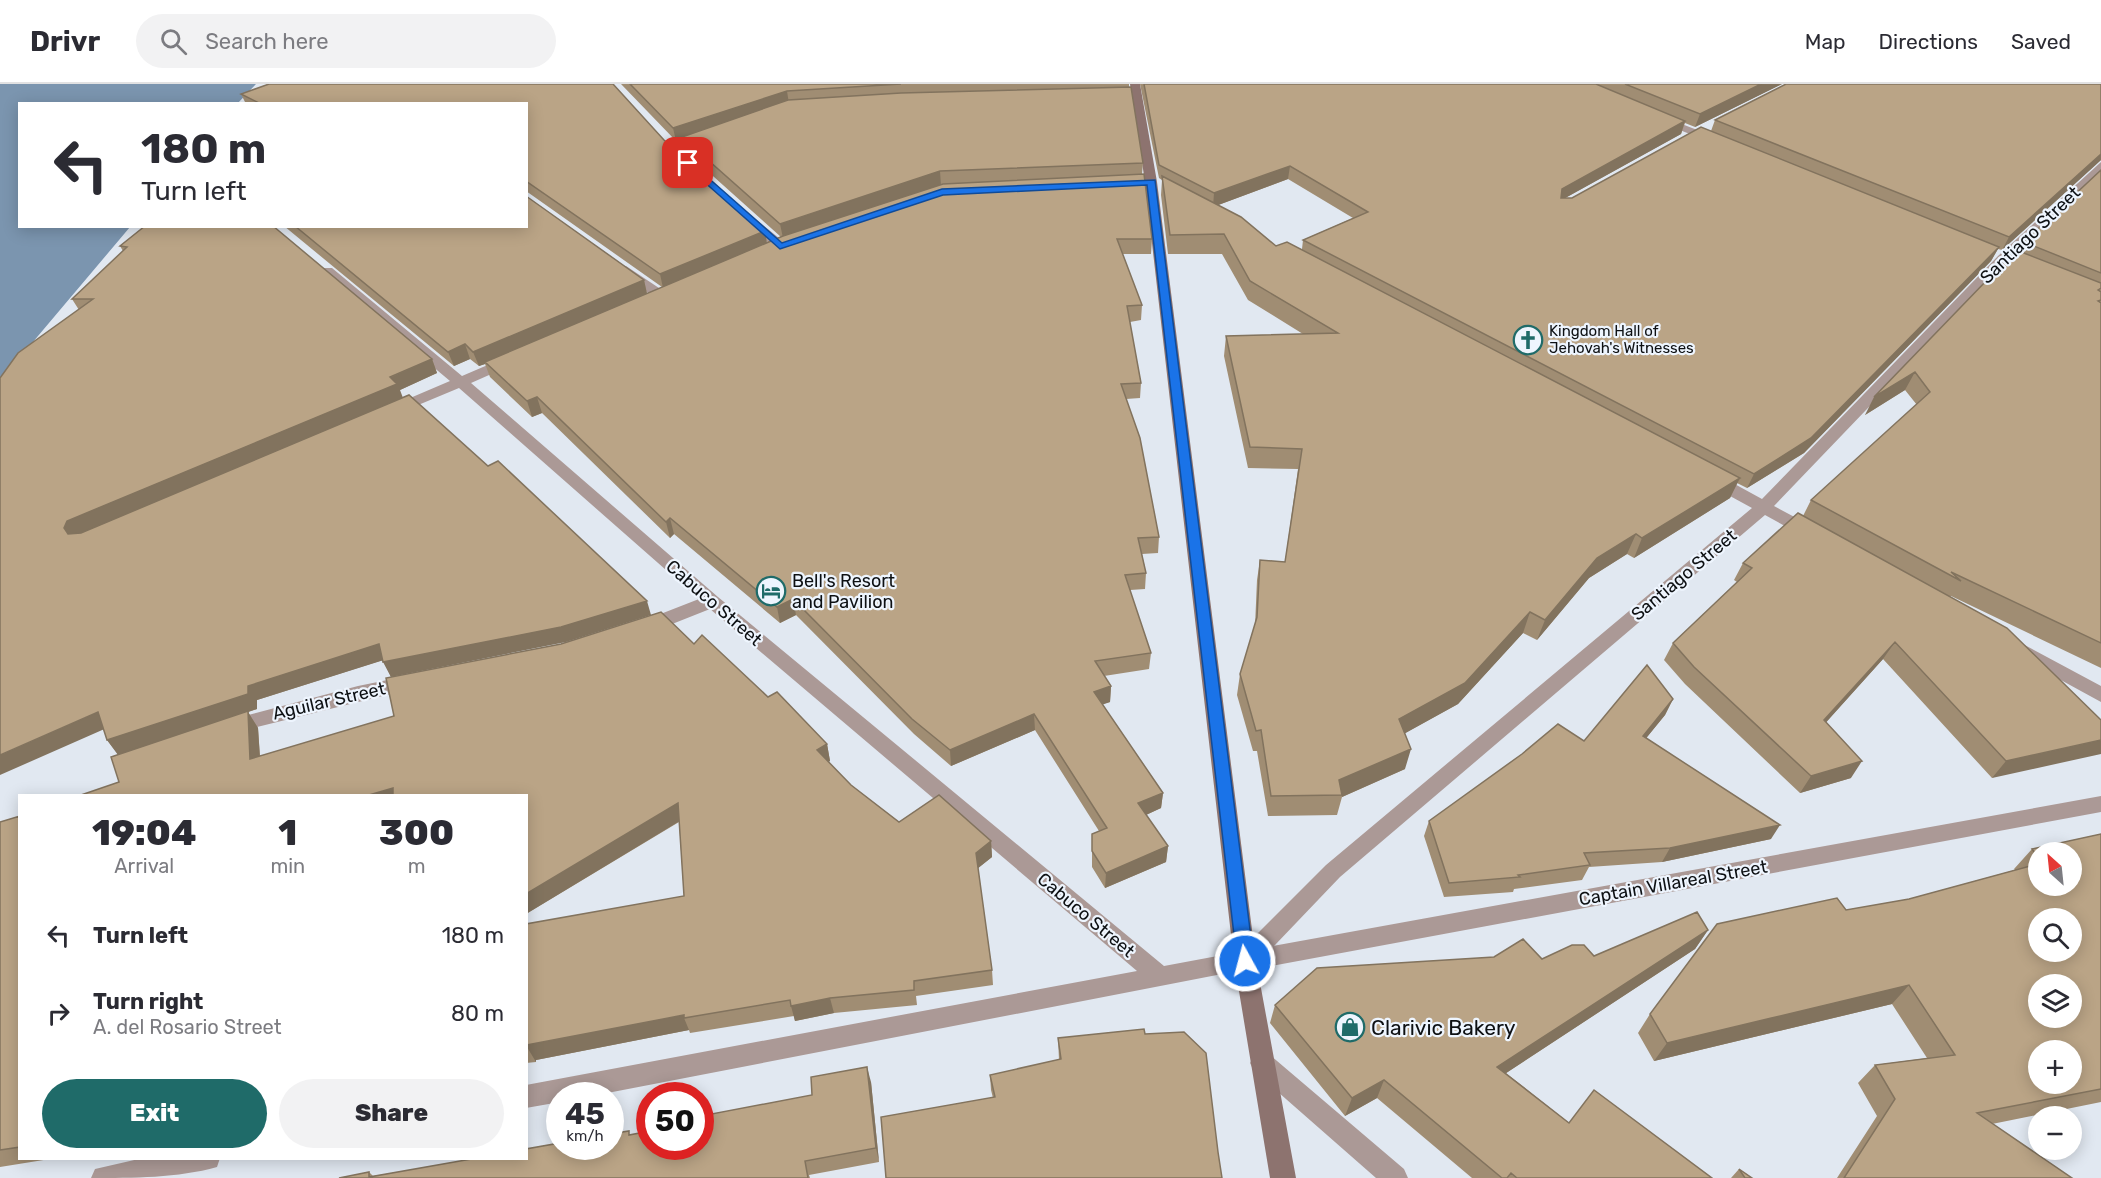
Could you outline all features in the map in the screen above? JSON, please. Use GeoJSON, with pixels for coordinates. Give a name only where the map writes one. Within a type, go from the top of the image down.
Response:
{"type":"FeatureCollection","features":[{"type":"Feature","properties":{"kind":"main road"},"geometry":{"type":"LineString","coordinates":[[1132,92],[1146,183],[1245,961],[1283,1178]]}},
{"type":"Feature","properties":{"kind":"street"},"geometry":{"type":"LineString","coordinates":[[1645,113],[1727,146]]}},
{"type":"Feature","properties":{"kind":"street"},"geometry":{"type":"LineString","coordinates":[[1682,140],[1712,125]]}},
{"type":"Feature","properties":{"kind":"street"},"geometry":{"type":"LineString","coordinates":[[673,149],[715,135]]}},
{"type":"Feature","properties":{"kind":"street","name":"Santiago Street"},"geometry":{"type":"LineString","coordinates":[[1245,961],[1334,871],[1764,507],[2003,259],[2101,166]]}},
{"type":"Feature","properties":{"kind":"street"},"geometry":{"type":"LineString","coordinates":[[1146,183],[1173,194]]}},
{"type":"Feature","properties":{"kind":"street"},"geometry":{"type":"LineString","coordinates":[[739,209],[780,247]]}},
{"type":"Feature","properties":{"kind":"street","name":"Cabuco Street"},"geometry":{"type":"LineString","coordinates":[[317,263],[461,382],[712,601],[1159,976]]}},
{"type":"Feature","properties":{"kind":"street"},"geometry":{"type":"LineString","coordinates":[[617,264],[668,295],[642,306]]}},
{"type":"Feature","properties":{"kind":"street"},"geometry":{"type":"LineString","coordinates":[[385,414],[525,355]]}},
{"type":"Feature","properties":{"kind":"street"},"geometry":{"type":"LineString","coordinates":[[1701,473],[1825,541]]}},
{"type":"Feature","properties":{"kind":"street"},"geometry":{"type":"LineString","coordinates":[[628,633],[712,601]]}},
{"type":"Feature","properties":{"kind":"street"},"geometry":{"type":"LineString","coordinates":[[2009,644],[2101,695]]}},
{"type":"Feature","properties":{"kind":"street","name":"Aguilar Street"},"geometry":{"type":"LineString","coordinates":[[209,733],[284,711],[425,679]]}},
{"type":"Feature","properties":{"kind":"street","name":"Captain Villareal Street"},"geometry":{"type":"LineString","coordinates":[[528,1097],[1159,976],[2101,804]]}},
{"type":"Feature","properties":{"kind":"street"},"geometry":{"type":"LineString","coordinates":[[1262,1063],[1395,1178]]}},
{"type":"Feature","properties":{"kind":"street"},"geometry":{"type":"LineString","coordinates":[[104,1178],[198,1160]]}},
{"type":"Feature","properties":{"kind":"water"},"geometry":{"type":"Polygon","coordinates":[[[0,84],[256,84],[239,102],[18,102],[18,228],[129,228],[0,381],[0,84]]]}},
{"type":"Feature","properties":{"kind":"building"},"geometry":{"type":"Polygon","coordinates":[[[269,84],[613,84],[664,140],[765,231],[660,274],[528,182],[528,102],[257,102],[241,94],[269,84]]]}},
{"type":"Feature","properties":{"kind":"building"},"geometry":{"type":"Polygon","coordinates":[[[630,84],[901,84],[787,91],[673,128],[630,84]]]}},
{"type":"Feature","properties":{"kind":"building"},"geometry":{"type":"Polygon","coordinates":[[[1144,84],[1596,84],[1685,121],[1562,189],[1561,198],[1572,198],[1701,127],[1999,247],[1811,438],[1754,474],[1303,240],[1368,212],[1290,166],[1214,193],[1159,165],[1144,84]]]}},
{"type":"Feature","properties":{"kind":"building"},"geometry":{"type":"Polygon","coordinates":[[[1625,84],[1761,84],[1700,114],[1625,84]]]}},
{"type":"Feature","properties":{"kind":"building"},"geometry":{"type":"Polygon","coordinates":[[[1786,84],[2101,84],[2101,154],[2009,237],[1715,120],[1786,84]]]}},
{"type":"Feature","properties":{"kind":"building"},"geometry":{"type":"Polygon","coordinates":[[[1131,87],[1143,163],[940,171],[780,224],[682,137],[788,100],[901,93],[1131,87]]]}},
{"type":"Feature","properties":{"kind":"building"},"geometry":{"type":"Polygon","coordinates":[[[2101,170],[2101,273],[2024,242],[2101,170]]]}},
{"type":"Feature","properties":{"kind":"building"},"geometry":{"type":"Polygon","coordinates":[[[1144,174],[1152,239],[1117,239],[1142,305],[1127,306],[1141,383],[1121,384],[1140,438],[1159,537],[1138,538],[1146,573],[1125,575],[1151,653],[1095,661],[1111,686],[1094,692],[1163,793],[1138,803],[1168,846],[1106,873],[1092,851],[1092,834],[1107,828],[1034,714],[950,750],[912,719],[793,599],[777,607],[670,518],[666,522],[537,397],[527,401],[485,362],[783,236],[943,184],[1144,174]]]}},
{"type":"Feature","properties":{"kind":"building"},"geometry":{"type":"Polygon","coordinates":[[[1162,176],[1241,217],[1276,246],[1287,242],[1740,478],[1642,538],[1636,534],[1597,558],[1545,620],[1530,612],[1465,683],[1399,719],[1411,749],[1339,780],[1342,795],[1271,796],[1261,730],[1256,731],[1240,674],[1257,617],[1260,560],[1285,562],[1302,449],[1250,447],[1226,336],[1338,333],[1250,281],[1224,234],[1170,235],[1162,176]]]}},
{"type":"Feature","properties":{"kind":"building"},"geometry":{"type":"Polygon","coordinates":[[[528,197],[644,280],[473,352],[465,344],[448,352],[297,228],[528,228],[528,197]]]}},
{"type":"Feature","properties":{"kind":"building"},"geometry":{"type":"Polygon","coordinates":[[[142,228],[275,228],[432,359],[390,377],[397,384],[67,521],[64,528],[68,534],[81,533],[409,395],[488,466],[498,461],[647,601],[561,627],[383,662],[379,644],[248,686],[248,694],[107,740],[98,712],[0,755],[0,378],[18,353],[93,299],[72,299],[127,247],[120,246],[142,228]]]}},
{"type":"Feature","properties":{"kind":"building"},"geometry":{"type":"Polygon","coordinates":[[[2016,250],[2101,283],[2101,288],[2098,290],[2101,292],[2101,300],[2098,301],[2101,303],[2101,643],[1951,572],[1961,581],[1811,500],[1930,392],[1915,372],[1874,397],[2016,250]]]}},
{"type":"Feature","properties":{"kind":"building"},"geometry":{"type":"Polygon","coordinates":[[[1798,513],[2007,628],[2101,720],[2101,740],[2006,761],[1895,642],[1824,720],[1862,761],[1811,776],[1694,667],[1673,643],[1752,568],[1743,563],[1798,513]]]}},
{"type":"Feature","properties":{"kind":"building"},"geometry":{"type":"Polygon","coordinates":[[[661,612],[694,644],[702,635],[768,697],[777,692],[827,744],[817,750],[851,785],[899,822],[939,795],[991,841],[976,853],[992,970],[914,981],[914,990],[830,998],[791,1006],[790,1000],[684,1018],[684,1015],[528,1045],[528,924],[684,896],[678,803],[528,893],[528,794],[393,794],[393,788],[372,794],[84,794],[119,782],[111,757],[248,711],[250,759],[394,716],[386,678],[561,644],[661,612]]]}},
{"type":"Feature","properties":{"kind":"building"},"geometry":{"type":"Polygon","coordinates":[[[1647,665],[1673,699],[1643,736],[1780,825],[1670,848],[1584,853],[1590,865],[1518,875],[1520,877],[1449,883],[1429,821],[1522,754],[1558,724],[1584,741],[1647,665]]]}},
{"type":"Feature","properties":{"kind":"building"},"geometry":{"type":"Polygon","coordinates":[[[18,817],[18,1147],[0,1150],[0,822],[18,817]]]}},
{"type":"Feature","properties":{"kind":"building"},"geometry":{"type":"Polygon","coordinates":[[[2101,834],[2101,1089],[2082,1093],[2082,1040],[2028,1040],[2028,1094],[2075,1094],[1977,1113],[2028,1148],[2028,1160],[2046,1160],[2072,1178],[1844,1178],[1895,1099],[1875,1065],[1955,1055],[1909,985],[1667,1043],[1650,1014],[1717,924],[1837,898],[1846,910],[1909,899],[2028,867],[2028,896],[2082,896],[2082,842],[2064,842],[2101,834]]]}},
{"type":"Feature","properties":{"kind":"building"},"geometry":{"type":"Polygon","coordinates":[[[1697,912],[1708,930],[1497,1067],[1569,1123],[1594,1090],[1712,1178],[1517,1178],[1511,1173],[1507,1178],[1502,1178],[1384,1080],[1352,1098],[1275,1005],[1317,968],[1494,957],[1523,939],[1542,959],[1572,945],[1584,945],[1594,956],[1697,912]]]}},
{"type":"Feature","properties":{"kind":"building"},"geometry":{"type":"Polygon","coordinates":[[[1144,1029],[1145,1034],[1184,1032],[1206,1053],[1222,1178],[886,1178],[881,1117],[995,1097],[990,1075],[1061,1059],[1058,1038],[1144,1029]]]}},
{"type":"Feature","properties":{"kind":"building"},"geometry":{"type":"Polygon","coordinates":[[[867,1067],[876,1148],[805,1161],[808,1178],[339,1178],[369,1172],[369,1177],[466,1160],[528,1160],[528,1149],[546,1145],[546,1160],[624,1160],[624,1132],[629,1131],[629,1135],[636,1134],[636,1160],[714,1160],[714,1113],[812,1095],[811,1077],[867,1067]]]}},
{"type":"Feature","properties":{"kind":"building"},"geometry":{"type":"Polygon","coordinates":[[[1739,1169],[1752,1178],[1745,1178],[1739,1169]]]}},
{"type":"Feature","properties":{"kind":"place","name":"Kingdom Hall of Jehovah's Witnesses"},"geometry":{"type":"Point","coordinates":[1528,340]}},
{"type":"Feature","properties":{"kind":"place","name":"Bell's Resort and Pavilion"},"geometry":{"type":"Point","coordinates":[771,591]}},
{"type":"Feature","properties":{"kind":"place","name":"Clarivic Bakery"},"geometry":{"type":"Point","coordinates":[1350,1027]}},
{"type":"Feature","properties":{"kind":"route"},"geometry":{"type":"LineString","coordinates":[[688,163],[780,246],[942,192],[1151,182],[1245,961]]}}]}
